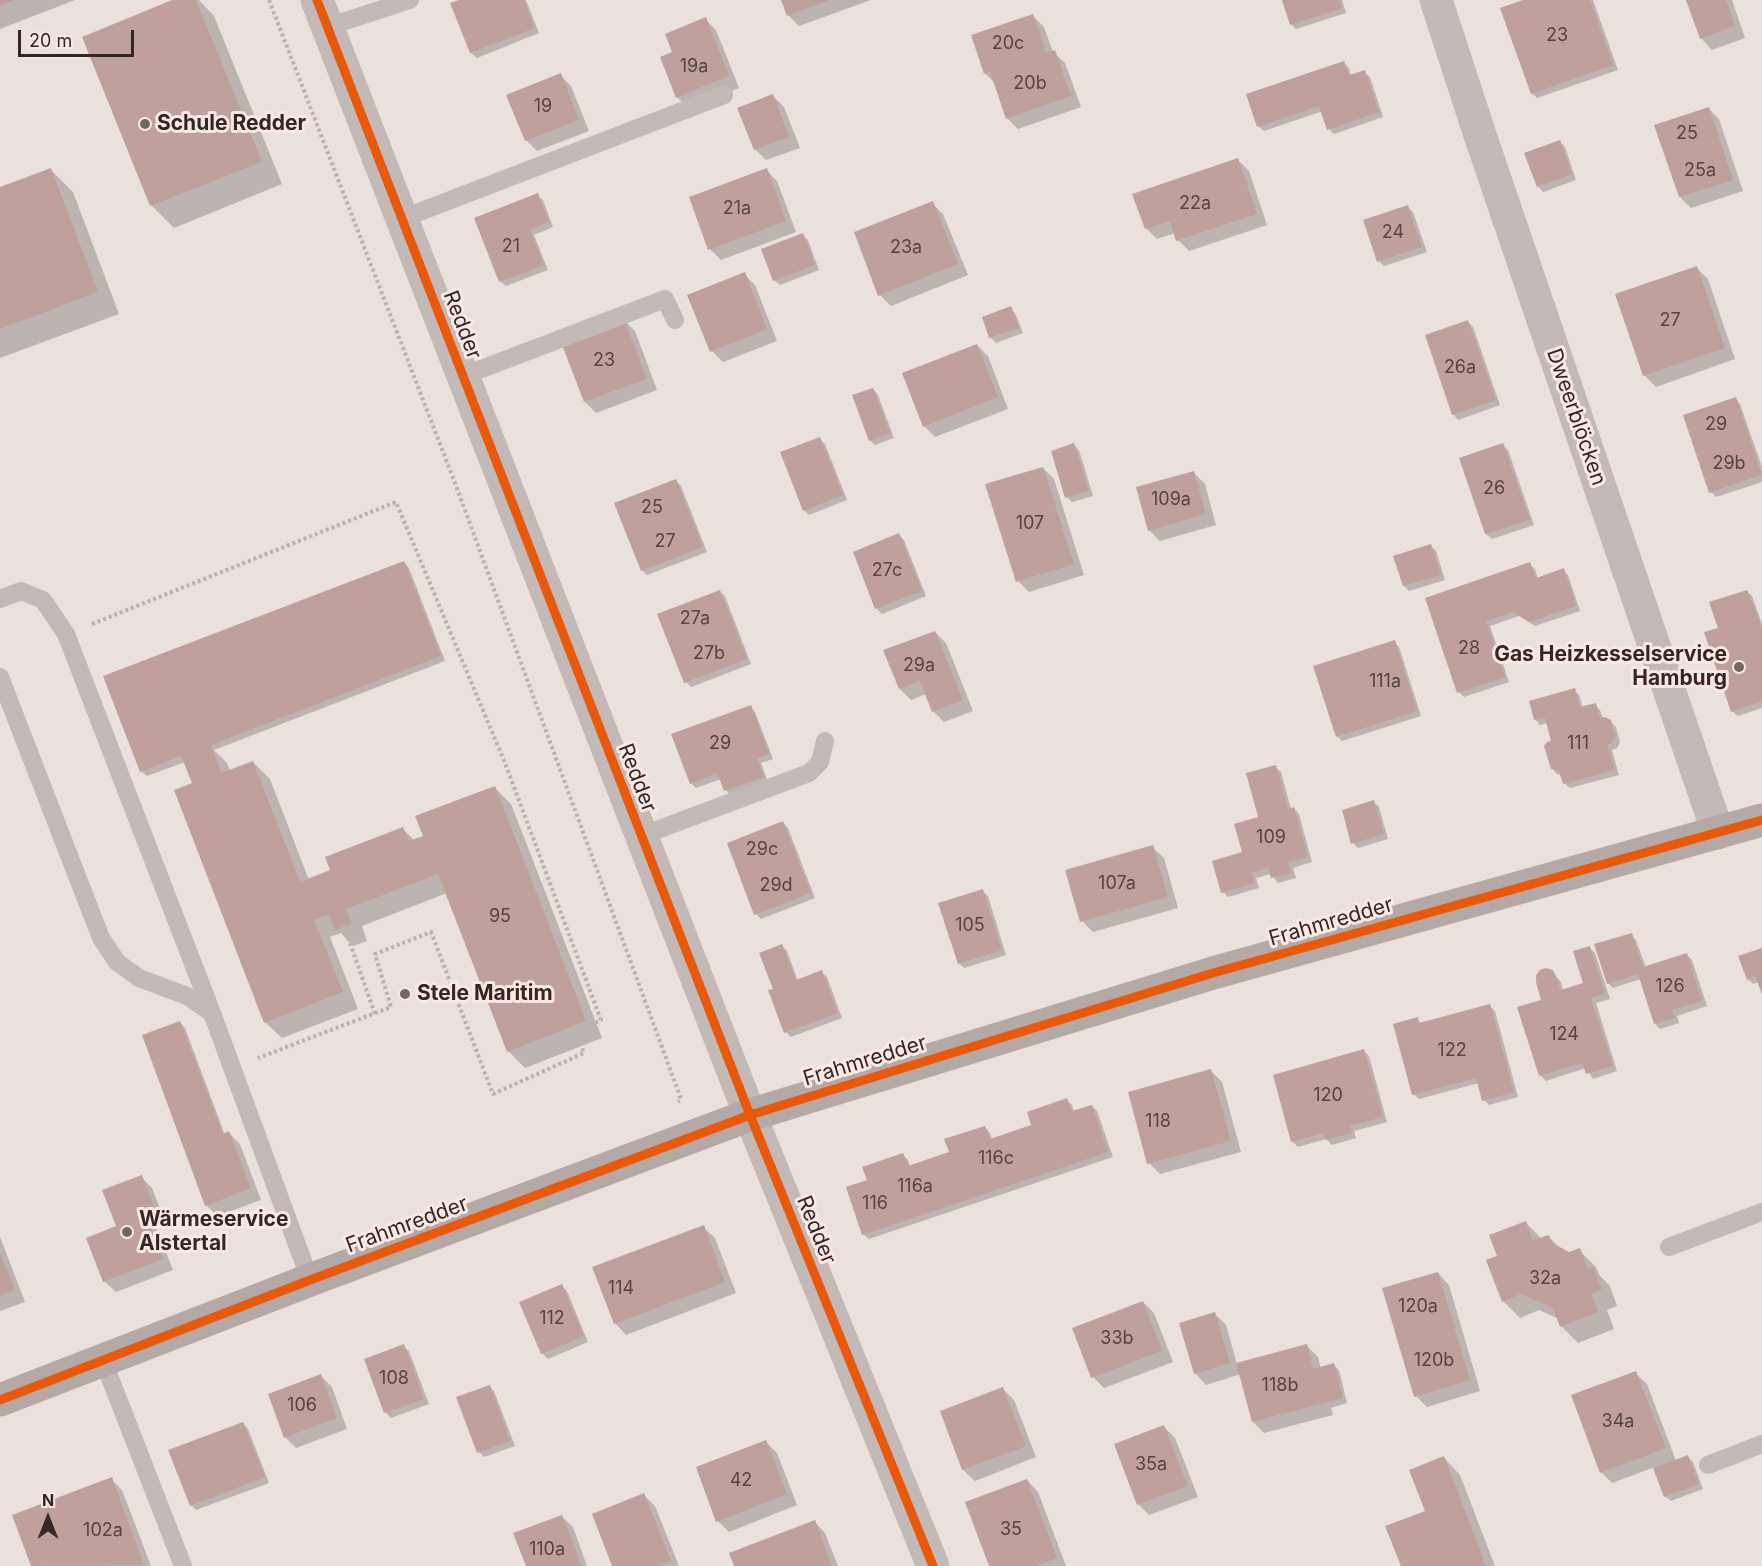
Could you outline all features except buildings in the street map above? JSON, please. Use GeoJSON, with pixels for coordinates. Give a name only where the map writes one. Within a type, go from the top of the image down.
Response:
{"type":"FeatureCollection","features":[{"type":"Feature","properties":{"kind":"street","name":"Dweerblöcken"},"geometry":{"type":"LineString","coordinates":[[1436,0],[1718,833]]}},
{"type":"Feature","properties":{"kind":"street","name":"Redder"},"geometry":{"type":"LineString","coordinates":[[322,14],[750,1115],[933,1566]]}},
{"type":"Feature","properties":{"kind":"street","name":"Frahmredder"},"geometry":{"type":"LineString","coordinates":[[0,1400],[310,1280],[750,1115],[1213,973],[1762,820]]}},
{"type":"Feature","properties":{"kind":"lane"},"geometry":{"type":"LineString","coordinates":[[322,14],[410,0]]}},
{"type":"Feature","properties":{"kind":"lane"},"geometry":{"type":"LineString","coordinates":[[401,219],[724,95]]}},
{"type":"Feature","properties":{"kind":"lane"},"geometry":{"type":"LineString","coordinates":[[463,376],[665,299],[675,321]]}},
{"type":"Feature","properties":{"kind":"lane"},"geometry":{"type":"LineString","coordinates":[[0,599],[21,591],[43,600],[66,634],[212,1013],[310,1280]]}},
{"type":"Feature","properties":{"kind":"lane"},"geometry":{"type":"LineString","coordinates":[[0,677],[101,938],[117,962],[139,978],[187,996],[212,1013]]}},
{"type":"Feature","properties":{"kind":"lane"},"geometry":{"type":"LineString","coordinates":[[641,836],[809,773],[820,762],[825,741]]}},
{"type":"Feature","properties":{"kind":"lane"},"geometry":{"type":"LineString","coordinates":[[1669,1247],[1762,1212]]}},
{"type":"Feature","properties":{"kind":"lane"},"geometry":{"type":"LineString","coordinates":[[103,1360],[183,1566]]}},
{"type":"Feature","properties":{"kind":"lane"},"geometry":{"type":"LineString","coordinates":[[1708,1465],[1762,1444]]}},
{"type":"Feature","properties":{"kind":"path"},"geometry":{"type":"LineString","coordinates":[[269,0],[455,483],[681,1099],[660,1115],[671,1146]]}},
{"type":"Feature","properties":{"kind":"path"},"geometry":{"type":"LineString","coordinates":[[66,634],[396,502],[505,763],[601,1020],[576,1032],[584,1053],[493,1094],[431,932],[375,954],[391,1007],[232,1067]]}},
{"type":"Feature","properties":{"kind":"path"},"geometry":{"type":"LineString","coordinates":[[344,927],[375,1014]]}},
{"type":"Feature","properties":{"kind":"cycle path"},"geometry":{"type":"LineString","coordinates":[[317,0],[750,1115],[933,1566]]}},
{"type":"Feature","properties":{"kind":"cycle path"},"geometry":{"type":"LineString","coordinates":[[0,1400],[310,1280],[750,1115],[1213,973],[1762,820]]}},
{"type":"Feature","properties":{"kind":"place","name":"Schule Redder"},"geometry":{"type":"Point","coordinates":[145,124]}},
{"type":"Feature","properties":{"kind":"place","name":"Gas Heizkesselservice Hamburg"},"geometry":{"type":"Point","coordinates":[1739,667]}},
{"type":"Feature","properties":{"kind":"place","name":"Stele Maritim"},"geometry":{"type":"Point","coordinates":[405,994]}},
{"type":"Feature","properties":{"kind":"place","name":"Wärmeservice Alstertal"},"geometry":{"type":"Point","coordinates":[127,1232]}}]}
